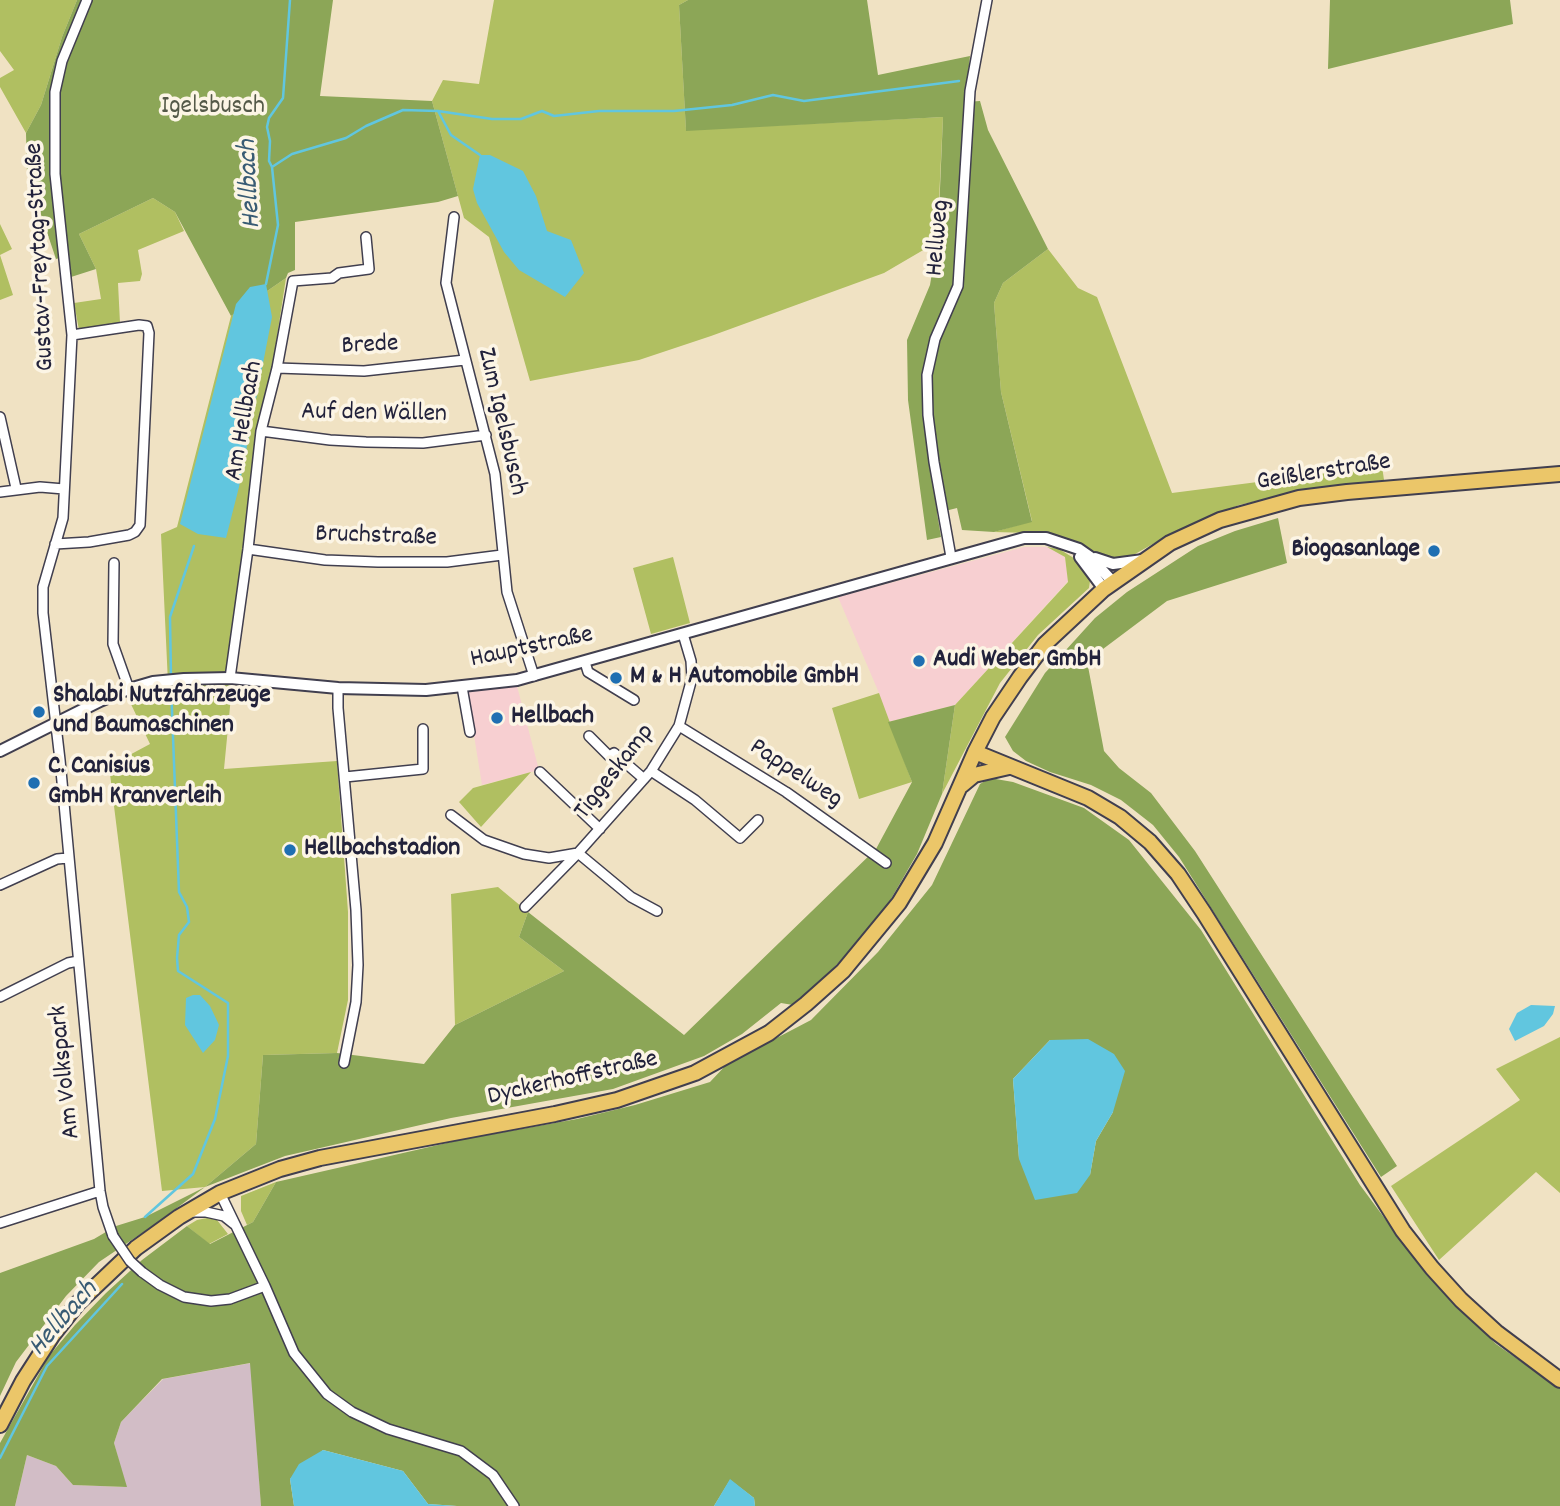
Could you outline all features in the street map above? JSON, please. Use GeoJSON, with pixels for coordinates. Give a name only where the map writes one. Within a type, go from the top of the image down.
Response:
{"type":"FeatureCollection","features":[{"type":"Feature","properties":{"kind":"main road","name":"Geißlerstraße"},"geometry":{"type":"LineString","coordinates":[[1108,585],[1170,542],[1220,520],[1299,498],[1359,490],[1560,474]]}},
{"type":"Feature","properties":{"kind":"main road","name":"Dyckerhoffstraße"},"geometry":{"type":"LineString","coordinates":[[0,1425],[23,1381],[52,1336],[78,1303],[136,1248],[220,1193],[281,1169],[320,1158],[617,1100],[663,1086],[729,1056],[769,1033],[843,971],[879,930],[916,878],[993,717],[1045,644],[1108,585]]}},
{"type":"Feature","properties":{"kind":"main road"},"geometry":{"type":"LineString","coordinates":[[975,752],[1088,798],[1135,828],[1163,857],[1204,913],[1374,1187],[1432,1268],[1461,1300],[1496,1332],[1560,1380]]}},
{"type":"Feature","properties":{"kind":"main road"},"geometry":{"type":"LineString","coordinates":[[958,789],[974,775],[1009,768]]}},
{"type":"Feature","properties":{"kind":"street","name":"Gustav-Freytag-Straße"},"geometry":{"type":"LineString","coordinates":[[55,724],[43,613],[43,587],[62,518],[72,334],[55,174],[55,92],[61,61],[87,0]]}},
{"type":"Feature","properties":{"kind":"street","name":"Hellweg"},"geometry":{"type":"LineString","coordinates":[[951,557],[934,462],[928,415],[927,375],[934,339],[958,286],[970,91],[987,0]]}},
{"type":"Feature","properties":{"kind":"street","name":"Zum Igelsbusch"},"geometry":{"type":"LineString","coordinates":[[454,217],[446,283],[495,474],[507,592],[534,676]]}},
{"type":"Feature","properties":{"kind":"street","name":"Am Hellbach"},"geometry":{"type":"LineString","coordinates":[[230,678],[261,431],[277,368],[293,281],[332,278],[339,273],[369,269],[366,237]]}},
{"type":"Feature","properties":{"kind":"street"},"geometry":{"type":"LineString","coordinates":[[55,544],[89,542],[129,534],[135,532],[140,525],[149,332],[147,326],[72,334]]}},
{"type":"Feature","properties":{"kind":"street","name":"Brede"},"geometry":{"type":"LineString","coordinates":[[277,368],[364,371],[465,360]]}},
{"type":"Feature","properties":{"kind":"street"},"geometry":{"type":"LineString","coordinates":[[0,417],[16,488]]}},
{"type":"Feature","properties":{"kind":"street","name":"Auf den Wällen"},"geometry":{"type":"LineString","coordinates":[[261,431],[366,442],[423,443],[486,435]]}},
{"type":"Feature","properties":{"kind":"street"},"geometry":{"type":"LineString","coordinates":[[0,492],[16,488],[64,489]]}},
{"type":"Feature","properties":{"kind":"street","name":"Hauptstraße"},"geometry":{"type":"LineString","coordinates":[[0,751],[129,689],[167,681],[230,678],[338,688],[404,690],[463,687],[534,676],[1024,538],[1046,538],[1089,556],[1108,585]]}},
{"type":"Feature","properties":{"kind":"street"},"geometry":{"type":"LineString","coordinates":[[1071,547],[1108,585]]}},
{"type":"Feature","properties":{"kind":"street","name":"Bruchstraße"},"geometry":{"type":"LineString","coordinates":[[248,549],[325,560],[378,562],[447,562],[502,555]]}},
{"type":"Feature","properties":{"kind":"street"},"geometry":{"type":"LineString","coordinates":[[1089,556],[1113,564],[1143,560]]}},
{"type":"Feature","properties":{"kind":"street"},"geometry":{"type":"LineString","coordinates":[[114,563],[113,644],[129,689]]}},
{"type":"Feature","properties":{"kind":"street","name":"Tiggeskamp"},"geometry":{"type":"LineString","coordinates":[[525,906],[578,853],[651,771],[678,726],[692,678],[691,661],[683,634]]}},
{"type":"Feature","properties":{"kind":"street"},"geometry":{"type":"LineString","coordinates":[[585,662],[588,672],[634,700]]}},
{"type":"Feature","properties":{"kind":"street"},"geometry":{"type":"LineString","coordinates":[[463,687],[470,732]]}},
{"type":"Feature","properties":{"kind":"street"},"geometry":{"type":"LineString","coordinates":[[338,688],[358,965],[356,1002],[344,1063]]}},
{"type":"Feature","properties":{"kind":"street","name":"Am Volkspark"},"geometry":{"type":"LineString","coordinates":[[55,724],[100,1191],[113,1236],[130,1261],[142,1272],[184,1297],[211,1301],[230,1299],[265,1286]]}},
{"type":"Feature","properties":{"kind":"street","name":"Pappelweg"},"geometry":{"type":"LineString","coordinates":[[678,726],[786,792],[886,863]]}},
{"type":"Feature","properties":{"kind":"street"},"geometry":{"type":"LineString","coordinates":[[345,777],[423,769],[423,729]]}},
{"type":"Feature","properties":{"kind":"street"},"geometry":{"type":"LineString","coordinates":[[589,736],[609,756],[614,753],[644,779]]}},
{"type":"Feature","properties":{"kind":"street"},"geometry":{"type":"LineString","coordinates":[[651,771],[695,800],[740,838],[758,820]]}},
{"type":"Feature","properties":{"kind":"street"},"geometry":{"type":"LineString","coordinates":[[540,772],[600,829]]}},
{"type":"Feature","properties":{"kind":"street","name":"Tiggeskamp"},"geometry":{"type":"LineString","coordinates":[[451,815],[484,840],[524,854],[549,858],[578,853]]}},
{"type":"Feature","properties":{"kind":"street"},"geometry":{"type":"LineString","coordinates":[[578,853],[631,897],[657,911]]}},
{"type":"Feature","properties":{"kind":"street"},"geometry":{"type":"LineString","coordinates":[[0,885],[57,859],[68,858]]}},
{"type":"Feature","properties":{"kind":"street"},"geometry":{"type":"LineString","coordinates":[[0,997],[68,963],[78,961]]}},
{"type":"Feature","properties":{"kind":"street"},"geometry":{"type":"LineString","coordinates":[[0,1223],[100,1191]]}},
{"type":"Feature","properties":{"kind":"street"},"geometry":{"type":"LineString","coordinates":[[220,1193],[294,1353],[327,1394],[352,1412],[388,1429],[461,1451],[493,1475],[513,1506]]}},
{"type":"Feature","properties":{"kind":"street"},"geometry":{"type":"LineString","coordinates":[[188,1212],[224,1216],[236,1225]]}},
{"type":"Feature","properties":{"kind":"shaded area"},"geometry":{"type":"Polygon","coordinates":[[[1024,547],[1047,547],[1065,557],[1068,581],[955,705],[888,722],[879,693],[838,597],[1024,547]]]}},
{"type":"Feature","properties":{"kind":"shaded area"},"geometry":{"type":"Polygon","coordinates":[[[517,686],[539,770],[482,785],[467,692],[517,686]]]}},
{"type":"Feature","properties":{"kind":"shaded area"},"geometry":{"type":"Polygon","coordinates":[[[251,1363],[261,1506],[15,1506],[27,1455],[56,1466],[73,1485],[126,1487],[114,1443],[121,1422],[163,1379],[251,1363]]]}},
{"type":"Feature","properties":{"kind":"green space"},"geometry":{"type":"Polygon","coordinates":[[[0,0],[77,0],[62,37],[41,105],[26,133],[0,87],[0,78],[14,70],[0,51],[0,0]]]}},
{"type":"Feature","properties":{"kind":"green space","name":"Igelsbusch"},"geometry":{"type":"Polygon","coordinates":[[[77,0],[333,0],[320,96],[432,101],[458,196],[438,202],[295,222],[295,270],[231,316],[175,212],[153,198],[79,234],[96,269],[71,277],[66,256],[56,259],[27,173],[26,133],[41,105],[62,37],[77,0]]]}},
{"type":"Feature","properties":{"kind":"green space"},"geometry":{"type":"Polygon","coordinates":[[[494,0],[688,0],[679,5],[686,130],[943,117],[937,242],[884,273],[711,336],[639,360],[530,381],[489,237],[464,218],[432,101],[443,80],[479,84],[494,0]]]}},
{"type":"Feature","properties":{"kind":"green space"},"geometry":{"type":"Polygon","coordinates":[[[688,0],[867,0],[878,75],[970,56],[965,102],[980,101],[988,130],[1048,249],[1003,283],[994,303],[1001,392],[1032,522],[994,532],[962,530],[957,508],[937,513],[941,537],[927,540],[908,400],[907,340],[930,285],[938,236],[943,117],[686,131],[679,5],[688,0]]]}},
{"type":"Feature","properties":{"kind":"green space"},"geometry":{"type":"Polygon","coordinates":[[[1330,0],[1510,0],[1513,24],[1328,69],[1330,0]]]}},
{"type":"Feature","properties":{"kind":"green space"},"geometry":{"type":"Polygon","coordinates":[[[153,198],[175,212],[184,231],[138,250],[142,274],[140,281],[118,283],[120,323],[79,330],[74,303],[101,299],[96,269],[79,234],[153,198]]]}},
{"type":"Feature","properties":{"kind":"green space"},"geometry":{"type":"Polygon","coordinates":[[[0,224],[12,249],[0,255],[0,224]]]}},
{"type":"Feature","properties":{"kind":"green space"},"geometry":{"type":"Polygon","coordinates":[[[1048,249],[1078,288],[1097,297],[1172,493],[1382,466],[1384,480],[1293,493],[1239,505],[1167,536],[1128,558],[1113,560],[1030,533],[994,532],[1032,521],[1001,392],[994,303],[1003,283],[1048,249]]]}},
{"type":"Feature","properties":{"kind":"green space"},"geometry":{"type":"Polygon","coordinates":[[[0,255],[13,295],[0,300],[0,255]]]}},
{"type":"Feature","properties":{"kind":"green space"},"geometry":{"type":"Polygon","coordinates":[[[286,278],[259,431],[224,769],[337,761],[348,912],[348,1000],[337,1053],[263,1055],[256,1144],[205,1187],[162,1191],[109,766],[150,744],[129,700],[168,683],[161,534],[177,527],[231,316],[286,278]]]}},
{"type":"Feature","properties":{"kind":"green space"},"geometry":{"type":"Polygon","coordinates":[[[1278,518],[1287,563],[1167,601],[1087,661],[1104,751],[1119,768],[1151,793],[1195,851],[1397,1166],[1381,1177],[1179,857],[1153,825],[1121,800],[1091,785],[1026,761],[1013,751],[1005,737],[1045,673],[1095,618],[1127,592],[1198,546],[1278,518]]]}},
{"type":"Feature","properties":{"kind":"green space"},"geometry":{"type":"Polygon","coordinates":[[[1047,547],[1059,549],[1077,560],[1087,571],[1089,588],[1038,635],[1000,683],[942,794],[955,705],[1068,582],[1065,557],[1047,547]]]}},
{"type":"Feature","properties":{"kind":"green space"},"geometry":{"type":"Polygon","coordinates":[[[673,557],[690,623],[651,634],[633,568],[673,557]]]}},
{"type":"Feature","properties":{"kind":"green space"},"geometry":{"type":"Polygon","coordinates":[[[879,693],[912,782],[859,799],[832,708],[879,693]]]}},
{"type":"Feature","properties":{"kind":"green space"},"geometry":{"type":"Polygon","coordinates":[[[955,705],[942,794],[917,854],[877,923],[817,985],[793,1005],[781,1003],[742,1034],[704,1056],[613,1089],[451,1118],[285,1156],[205,1187],[256,1144],[263,1055],[337,1053],[424,1064],[455,1025],[564,971],[519,937],[528,912],[684,1035],[876,849],[912,782],[888,722],[955,705]]]}},
{"type":"Feature","properties":{"kind":"green space"},"geometry":{"type":"Polygon","coordinates":[[[531,772],[481,827],[459,802],[473,788],[531,772]]]}},
{"type":"Feature","properties":{"kind":"green space"},"geometry":{"type":"Polygon","coordinates":[[[990,778],[1013,782],[1084,808],[1129,840],[1201,930],[1360,1185],[1425,1273],[1496,1344],[1560,1389],[1560,1506],[755,1506],[754,1498],[730,1480],[714,1506],[457,1506],[428,1504],[403,1471],[323,1450],[290,1479],[294,1506],[261,1506],[250,1363],[162,1379],[121,1422],[114,1443],[127,1487],[73,1485],[56,1466],[27,1455],[15,1506],[0,1506],[0,1443],[49,1356],[106,1293],[142,1260],[187,1226],[210,1244],[253,1222],[276,1182],[460,1140],[577,1119],[710,1082],[727,1064],[811,1020],[878,952],[932,885],[980,784],[990,778]],[[1050,1040],[1013,1079],[1019,1159],[1090,1175],[1096,1141],[1113,1112],[1050,1040]]]}},
{"type":"Feature","properties":{"kind":"green space"},"geometry":{"type":"Polygon","coordinates":[[[498,887],[528,912],[519,937],[564,971],[455,1025],[451,894],[498,887]]]}},
{"type":"Feature","properties":{"kind":"green space"},"geometry":{"type":"Polygon","coordinates":[[[1560,1037],[1560,1193],[1536,1172],[1439,1260],[1391,1186],[1520,1100],[1496,1069],[1560,1037]]]}},
{"type":"Feature","properties":{"kind":"green space"},"geometry":{"type":"Polygon","coordinates":[[[276,1182],[253,1222],[247,1225],[241,1211],[241,1196],[276,1182]]]}},
{"type":"Feature","properties":{"kind":"green space"},"geometry":{"type":"Polygon","coordinates":[[[205,1187],[99,1262],[66,1296],[16,1362],[0,1396],[0,1273],[94,1239],[116,1226],[145,1217],[205,1187]]]}},
{"type":"Feature","properties":{"kind":"green space"},"geometry":{"type":"Polygon","coordinates":[[[207,1218],[217,1220],[228,1234],[209,1244],[187,1226],[207,1218]]]}},
{"type":"Feature","properties":{"kind":"water"},"geometry":{"type":"Polygon","coordinates":[[[480,155],[490,155],[523,171],[536,196],[547,231],[571,240],[584,273],[565,297],[519,270],[504,252],[477,203],[473,189],[480,155]]]}},
{"type":"Feature","properties":{"kind":"water"},"geometry":{"type":"Polygon","coordinates":[[[266,284],[272,317],[239,487],[226,538],[198,534],[180,524],[236,304],[250,287],[266,284]]]}},
{"type":"Feature","properties":{"kind":"water"},"geometry":{"type":"Polygon","coordinates":[[[200,995],[210,1006],[219,1025],[215,1040],[203,1053],[185,1025],[186,998],[200,995]]]}},
{"type":"Feature","properties":{"kind":"water"},"geometry":{"type":"Polygon","coordinates":[[[1531,1005],[1555,1006],[1553,1014],[1544,1026],[1515,1041],[1509,1029],[1517,1013],[1531,1005]]]}},
{"type":"Feature","properties":{"kind":"water"},"geometry":{"type":"Polygon","coordinates":[[[1088,1039],[1114,1054],[1125,1071],[1113,1112],[1096,1141],[1090,1175],[1077,1193],[1035,1200],[1019,1159],[1013,1079],[1050,1040],[1088,1039]]]}},
{"type":"Feature","properties":{"kind":"water"},"geometry":{"type":"Polygon","coordinates":[[[323,1450],[403,1471],[428,1504],[457,1506],[294,1506],[290,1479],[299,1464],[323,1450]]]}},
{"type":"Feature","properties":{"kind":"water"},"geometry":{"type":"Polygon","coordinates":[[[730,1479],[754,1498],[755,1506],[714,1506],[730,1479]]]}},
{"type":"Feature","properties":{"kind":"waterway","name":"Hellbach"},"geometry":{"type":"LineString","coordinates":[[266,284],[278,225],[267,127],[269,118],[283,98],[290,0]]}},
{"type":"Feature","properties":{"kind":"waterway"},"geometry":{"type":"LineString","coordinates":[[272,167],[292,154],[346,138],[403,110],[438,111],[492,119],[521,119],[542,111],[554,116],[599,111],[674,111],[732,105],[773,95],[804,101],[959,81]]}},
{"type":"Feature","properties":{"kind":"waterway"},"geometry":{"type":"LineString","coordinates":[[438,111],[451,135],[480,155]]}},
{"type":"Feature","properties":{"kind":"waterway","name":"Hellbach"},"geometry":{"type":"LineString","coordinates":[[171,678],[170,617],[194,546]]}},
{"type":"Feature","properties":{"kind":"waterway","name":"Hellbach"},"geometry":{"type":"LineString","coordinates":[[145,1217],[193,1174],[215,1119],[228,1056],[228,1003],[178,971],[179,935],[189,922],[187,907],[179,892],[171,685]]}},
{"type":"Feature","properties":{"kind":"waterway","name":"Hellbach"},"geometry":{"type":"LineString","coordinates":[[0,1458],[47,1366],[122,1284]]}},
{"type":"Feature","properties":{"kind":"place","name":"Biogasanlage"},"geometry":{"type":"Point","coordinates":[1434,551]}},
{"type":"Feature","properties":{"kind":"place","name":"Audi Weber GmbH"},"geometry":{"type":"Point","coordinates":[919,661]}},
{"type":"Feature","properties":{"kind":"place","name":"M & H Automobile GmbH"},"geometry":{"type":"Point","coordinates":[616,678]}},
{"type":"Feature","properties":{"kind":"place","name":"Shalabi Nutzfahrzeuge und Baumaschinen"},"geometry":{"type":"Point","coordinates":[39,712]}},
{"type":"Feature","properties":{"kind":"place","name":"Hellbach"},"geometry":{"type":"Point","coordinates":[497,718]}},
{"type":"Feature","properties":{"kind":"place","name":"C. Canisius GmbH Kranverleih"},"geometry":{"type":"Point","coordinates":[34,783]}},
{"type":"Feature","properties":{"kind":"place","name":"Hellbachstadion"},"geometry":{"type":"Point","coordinates":[290,850]}}]}
